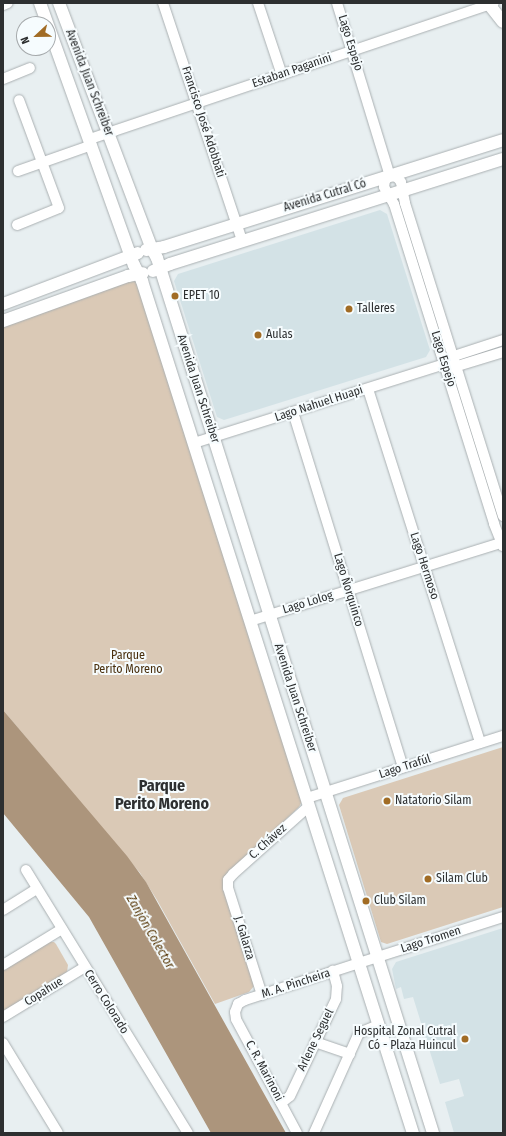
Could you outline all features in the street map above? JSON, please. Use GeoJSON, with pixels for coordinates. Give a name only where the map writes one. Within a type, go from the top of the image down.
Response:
{"type":"FeatureCollection","features":[{"type":"Feature","properties":{"kind":"main road","name":"Avenida Juan Schreiber"},"geometry":{"type":"LineString","coordinates":[[40,3],[91,142],[145,262],[213,437],[431,1129]]}},
{"type":"Feature","properties":{"kind":"main road","name":"Avenida Juan Schreiber"},"geometry":{"type":"LineString","coordinates":[[59,3],[108,133],[194,443],[379,1025],[410,1130]]}},
{"type":"Feature","properties":{"kind":"main road"},"geometry":{"type":"LineString","coordinates":[[490,4],[503,22]]}},
{"type":"Feature","properties":{"kind":"main road","name":"Avenida Cutral Có"},"geometry":{"type":"LineString","coordinates":[[4,320],[128,276],[145,262],[236,224],[503,142]]}},
{"type":"Feature","properties":{"kind":"main road","name":"Avenida Cutral Có"},"geometry":{"type":"LineString","coordinates":[[3,305],[145,262],[242,241],[503,159]]}},
{"type":"Feature","properties":{"kind":"main road"},"geometry":{"type":"LineString","coordinates":[[410,1130],[414,1119],[422,1117],[427,1120],[431,1129]]}},
{"type":"Feature","properties":{"kind":"street"},"geometry":{"type":"LineString","coordinates":[[3,5],[8,3]]}},
{"type":"Feature","properties":{"kind":"street","name":"Francisco José Adobbati"},"geometry":{"type":"LineString","coordinates":[[163,3],[242,241]]}},
{"type":"Feature","properties":{"kind":"street"},"geometry":{"type":"LineString","coordinates":[[258,3],[282,75]]}},
{"type":"Feature","properties":{"kind":"street","name":"Lago Espejo"},"geometry":{"type":"LineString","coordinates":[[337,3],[390,176]]}},
{"type":"Feature","properties":{"kind":"street","name":"Estaban Paganini"},"geometry":{"type":"LineString","coordinates":[[18,171],[91,142],[108,133],[490,4]]}},
{"type":"Feature","properties":{"kind":"street"},"geometry":{"type":"LineString","coordinates":[[3,79],[30,68]]}},
{"type":"Feature","properties":{"kind":"street"},"geometry":{"type":"LineString","coordinates":[[17,225],[59,208],[19,100]]}},
{"type":"Feature","properties":{"kind":"street","name":"Lago Espejo"},"geometry":{"type":"LineString","coordinates":[[502,544],[394,204],[383,184],[385,179],[390,176],[395,176],[400,180],[402,191],[503,516]]}},
{"type":"Feature","properties":{"kind":"street"},"geometry":{"type":"LineString","coordinates":[[3,305],[10,310],[10,315],[4,320]]}},
{"type":"Feature","properties":{"kind":"street","name":"Lago Nahuel Huapi"},"geometry":{"type":"LineString","coordinates":[[194,443],[444,364],[446,359],[453,356],[503,340]]}},
{"type":"Feature","properties":{"kind":"street"},"geometry":{"type":"LineString","coordinates":[[444,364],[448,368],[456,367],[503,352]]}},
{"type":"Feature","properties":{"kind":"street","name":"Lago Hermoso"},"geometry":{"type":"LineString","coordinates":[[368,388],[480,743]]}},
{"type":"Feature","properties":{"kind":"street","name":"Lago Ñorquinco"},"geometry":{"type":"LineString","coordinates":[[292,412],[403,767]]}},
{"type":"Feature","properties":{"kind":"street","name":"Lago Lolog"},"geometry":{"type":"LineString","coordinates":[[250,621],[502,544]]}},
{"type":"Feature","properties":{"kind":"street","name":"Lago Trafúl"},"geometry":{"type":"LineString","coordinates":[[308,802],[325,792],[503,736]]}},
{"type":"Feature","properties":{"kind":"street","name":"C. Chávez"},"geometry":{"type":"LineString","coordinates":[[228,880],[308,802]]}},
{"type":"Feature","properties":{"kind":"street","name":"Cerro Colorado"},"geometry":{"type":"LineString","coordinates":[[26,870],[188,1133]]}},
{"type":"Feature","properties":{"kind":"street","name":"J. Galarza"},"geometry":{"type":"LineString","coordinates":[[228,880],[228,888],[262,995]]}},
{"type":"Feature","properties":{"kind":"street"},"geometry":{"type":"LineString","coordinates":[[3,910],[38,889]]}},
{"type":"Feature","properties":{"kind":"street","name":"Lago Tromen"},"geometry":{"type":"LineString","coordinates":[[359,963],[503,917]]}},
{"type":"Feature","properties":{"kind":"street"},"geometry":{"type":"LineString","coordinates":[[3,965],[62,929]]}},
{"type":"Feature","properties":{"kind":"street","name":"M. A. Pincheira"},"geometry":{"type":"LineString","coordinates":[[236,1008],[242,1002],[359,963]]}},
{"type":"Feature","properties":{"kind":"street","name":"Copahue"},"geometry":{"type":"LineString","coordinates":[[3,1017],[85,967]]}},
{"type":"Feature","properties":{"kind":"street","name":"Arlene Seguel"},"geometry":{"type":"LineString","coordinates":[[281,1103],[291,1093],[337,996],[337,986],[333,972]]}},
{"type":"Feature","properties":{"kind":"street","name":"C. R. Marinoni"},"geometry":{"type":"LineString","coordinates":[[236,1008],[236,1019],[297,1133]]}},
{"type":"Feature","properties":{"kind":"street"},"geometry":{"type":"LineString","coordinates":[[314,1133],[360,1032],[379,1025]]}},
{"type":"Feature","properties":{"kind":"street"},"geometry":{"type":"LineString","coordinates":[[315,1042],[350,1054]]}},
{"type":"Feature","properties":{"kind":"street"},"geometry":{"type":"LineString","coordinates":[[3,1043],[58,1133]]}},
{"type":"Feature","properties":{"kind":"shaded area"},"geometry":{"type":"Polygon","coordinates":[[[380,210],[387,214],[430,350],[426,357],[224,420],[217,417],[174,281],[178,274],[380,210]]]}},
{"type":"Feature","properties":{"kind":"shaded area","name":"Hospital Zonal Cutral Có - Plaza Huincul"},"geometry":{"type":"Polygon","coordinates":[[[503,928],[503,1133],[454,1133],[445,1102],[464,1096],[459,1079],[440,1084],[413,997],[404,999],[401,987],[396,989],[392,969],[396,962],[503,928]]]}},
{"type":"Feature","properties":{"kind":"green space","name":"Parque Perito Moreno"},"geometry":{"type":"Polygon","coordinates":[[[135,280],[137,282],[302,801],[299,807],[226,876],[254,986],[249,992],[215,1004],[157,900],[140,873],[3,710],[3,327],[127,281],[135,280]]]}},
{"type":"Feature","properties":{"kind":"green space","name":"Silam Club"},"geometry":{"type":"Polygon","coordinates":[[[503,747],[503,907],[387,944],[381,942],[339,805],[343,798],[503,747]]]}},
{"type":"Feature","properties":{"kind":"green space"},"geometry":{"type":"Polygon","coordinates":[[[50,942],[54,942],[56,944],[68,965],[67,972],[3,1012],[3,970],[50,942]]]}},
{"type":"Feature","properties":{"kind":"water","name":"Zanjón Colector"},"geometry":{"type":"Polygon","coordinates":[[[3,710],[127,856],[146,882],[286,1133],[211,1133],[89,917],[3,813],[3,710]]]}},
{"type":"Feature","properties":{"kind":"place","name":"EPET 10"},"geometry":{"type":"Point","coordinates":[175,296]}},
{"type":"Feature","properties":{"kind":"place","name":"Talleres"},"geometry":{"type":"Point","coordinates":[349,309]}},
{"type":"Feature","properties":{"kind":"place","name":"Aulas"},"geometry":{"type":"Point","coordinates":[258,335]}},
{"type":"Feature","properties":{"kind":"place","name":"Natatorio Silam"},"geometry":{"type":"Point","coordinates":[387,801]}},
{"type":"Feature","properties":{"kind":"place","name":"Silam Club"},"geometry":{"type":"Point","coordinates":[428,879]}},
{"type":"Feature","properties":{"kind":"place","name":"Club Silam"},"geometry":{"type":"Point","coordinates":[366,901]}},
{"type":"Feature","properties":{"kind":"place","name":"Hospital Zonal Cutral Có - Plaza Huincul"},"geometry":{"type":"Point","coordinates":[465,1039]}},
{"type":"Feature","properties":{"kind":"district","name":"Parque Perito Moreno"},"geometry":{"type":"Point","coordinates":[162,795]}}]}
